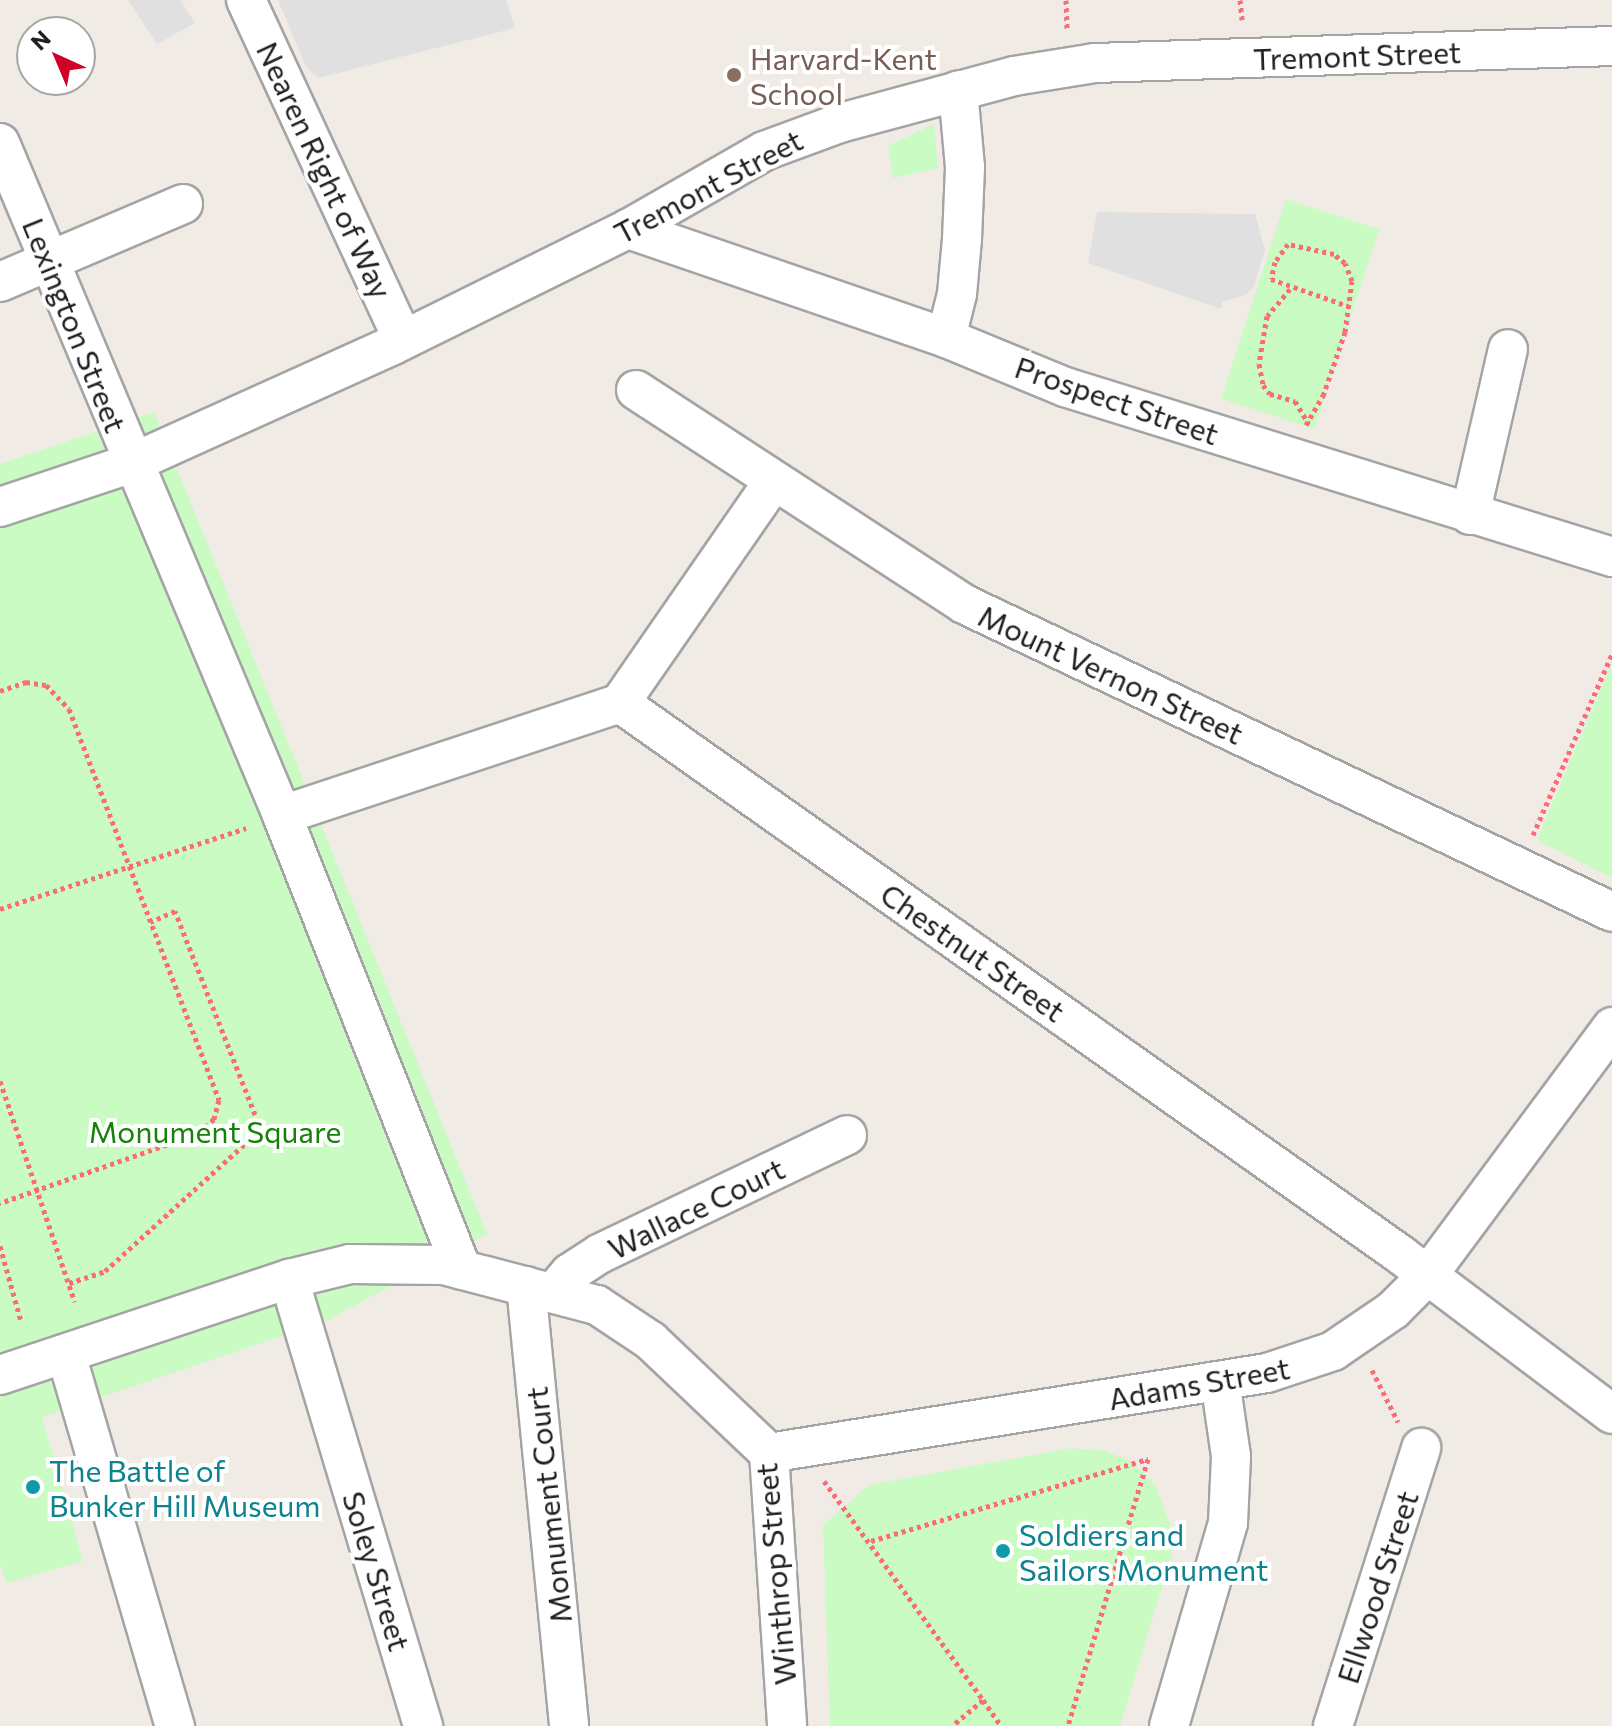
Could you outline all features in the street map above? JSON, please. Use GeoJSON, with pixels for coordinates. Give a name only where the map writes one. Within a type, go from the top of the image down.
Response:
{"type":"FeatureCollection","features":[{"type":"Feature","properties":{"kind":"street","name":"Nearen Right of Way"},"geometry":{"type":"LineString","coordinates":[[246,0],[403,340]]}},
{"type":"Feature","properties":{"kind":"street","name":"Tremont Street"},"geometry":{"type":"LineString","coordinates":[[132,463],[403,340],[628,229],[799,135],[958,90],[1095,63],[1612,46]]}},
{"type":"Feature","properties":{"kind":"street"},"geometry":{"type":"LineString","coordinates":[[946,338],[957,294],[965,167],[958,90]]}},
{"type":"Feature","properties":{"kind":"street","name":"Lexington Street"},"geometry":{"type":"LineString","coordinates":[[0,143],[132,463]]}},
{"type":"Feature","properties":{"kind":"street"},"geometry":{"type":"LineString","coordinates":[[0,282],[183,204]]}},
{"type":"Feature","properties":{"kind":"street","name":"Prospect Street"},"geometry":{"type":"LineString","coordinates":[[628,229],[946,338],[1065,387],[1612,557]]}},
{"type":"Feature","properties":{"kind":"street"},"geometry":{"type":"LineString","coordinates":[[1470,515],[1508,349]]}},
{"type":"Feature","properties":{"kind":"street","name":"Mount Vernon Street"},"geometry":{"type":"LineString","coordinates":[[636,390],[964,604],[1612,912]]}},
{"type":"Feature","properties":{"kind":"street"},"geometry":{"type":"LineString","coordinates":[[0,507],[132,463],[282,815],[462,1270],[388,1262],[289,1279],[0,1375]]}},
{"type":"Feature","properties":{"kind":"street"},"geometry":{"type":"LineString","coordinates":[[282,815],[620,703],[773,482]]}},
{"type":"Feature","properties":{"kind":"street","name":"Chestnut Street"},"geometry":{"type":"LineString","coordinates":[[620,703],[1428,1275],[1612,1414]]}},
{"type":"Feature","properties":{"kind":"street","name":"Adams Street"},"geometry":{"type":"LineString","coordinates":[[769,1453],[1220,1381],[1302,1365],[1333,1351],[1393,1310],[1428,1275],[1605,1053]]}},
{"type":"Feature","properties":{"kind":"street","name":"Wallace Court"},"geometry":{"type":"LineString","coordinates":[[540,1289],[599,1254],[847,1135]]}},
{"type":"Feature","properties":{"kind":"street","name":"Winthrop Street"},"geometry":{"type":"LineString","coordinates":[[462,1270],[597,1305],[633,1326],[769,1453],[787,1726]]}},
{"type":"Feature","properties":{"kind":"street","name":"Soley Street"},"geometry":{"type":"LineString","coordinates":[[289,1279],[423,1726]]}},
{"type":"Feature","properties":{"kind":"street","name":"Monument Court"},"geometry":{"type":"LineString","coordinates":[[540,1289],[569,1725]]}},
{"type":"Feature","properties":{"kind":"street"},"geometry":{"type":"LineString","coordinates":[[66,1354],[175,1726]]}},
{"type":"Feature","properties":{"kind":"street"},"geometry":{"type":"LineString","coordinates":[[1169,1726],[1228,1523],[1231,1456],[1220,1381]]}},
{"type":"Feature","properties":{"kind":"street","name":"Ellwood Street"},"geometry":{"type":"LineString","coordinates":[[1333,1726],[1412,1439]]}},
{"type":"Feature","properties":{"kind":"path"},"geometry":{"type":"LineString","coordinates":[[1066,0],[1068,36]]}},
{"type":"Feature","properties":{"kind":"path"},"geometry":{"type":"LineString","coordinates":[[1240,0],[1243,33]]}},
{"type":"Feature","properties":{"kind":"path"},"geometry":{"type":"LineString","coordinates":[[1291,288],[1267,316],[1259,364],[1263,385],[1270,394],[1295,401],[1306,425],[1327,385],[1348,306],[1352,281],[1345,263],[1334,254],[1288,244],[1275,262],[1271,279],[1348,306]]}},
{"type":"Feature","properties":{"kind":"path"},"geometry":{"type":"LineString","coordinates":[[1528,847],[1612,654]]}},
{"type":"Feature","properties":{"kind":"path"},"geometry":{"type":"LineString","coordinates":[[0,691],[26,682],[46,685],[59,695],[212,1080],[218,1110],[197,1134],[0,1203]]}},
{"type":"Feature","properties":{"kind":"path"},"geometry":{"type":"LineString","coordinates":[[0,909],[215,838]]}},
{"type":"Feature","properties":{"kind":"path"},"geometry":{"type":"LineString","coordinates":[[69,1283],[105,1271],[247,1142],[258,1122],[175,911],[150,922]]}},
{"type":"Feature","properties":{"kind":"path"},"geometry":{"type":"LineString","coordinates":[[0,1081],[75,1302]]}},
{"type":"Feature","properties":{"kind":"path"},"geometry":{"type":"LineString","coordinates":[[0,1246],[21,1321]]}},
{"type":"Feature","properties":{"kind":"path"},"geometry":{"type":"LineString","coordinates":[[1369,1365],[1412,1439]]}},
{"type":"Feature","properties":{"kind":"path"},"geometry":{"type":"LineString","coordinates":[[871,1541],[1148,1459],[1068,1726]]}},
{"type":"Feature","properties":{"kind":"path"},"geometry":{"type":"LineString","coordinates":[[833,1491],[1001,1726]]}},
{"type":"Feature","properties":{"kind":"path"},"geometry":{"type":"LineString","coordinates":[[952,1726],[983,1700]]}},
{"type":"Feature","properties":{"kind":"green space"},"geometry":{"type":"Polygon","coordinates":[[[934,124],[938,168],[893,178],[888,146],[934,124]]]}},
{"type":"Feature","properties":{"kind":"green space"},"geometry":{"type":"Polygon","coordinates":[[[1286,199],[1379,229],[1314,429],[1221,399],[1286,199]]]}},
{"type":"Feature","properties":{"kind":"green space","name":"Monument Square"},"geometry":{"type":"Polygon","coordinates":[[[154,412],[487,1234],[324,1322],[42,1417],[83,1561],[6,1583],[0,1564],[0,464],[154,412]]]}},
{"type":"Feature","properties":{"kind":"green space"},"geometry":{"type":"Polygon","coordinates":[[[1612,662],[1612,878],[1537,840],[1612,662]]]}},
{"type":"Feature","properties":{"kind":"green space"},"geometry":{"type":"Polygon","coordinates":[[[1072,1448],[1106,1451],[1134,1463],[1155,1485],[1171,1527],[1172,1554],[1120,1726],[830,1726],[823,1525],[869,1485],[1072,1448]]]}},
{"type":"Feature","properties":{"kind":"shaded area"},"geometry":{"type":"Polygon","coordinates":[[[128,0],[180,0],[195,23],[157,44],[128,0]]]}},
{"type":"Feature","properties":{"kind":"shaded area"},"geometry":{"type":"Polygon","coordinates":[[[278,0],[506,0],[515,28],[318,78],[306,67],[278,0]]]}},
{"type":"Feature","properties":{"kind":"shaded area"},"geometry":{"type":"Polygon","coordinates":[[[1097,212],[1255,214],[1265,250],[1254,286],[1246,295],[1222,302],[1221,309],[1088,263],[1097,212]]]}},
{"type":"Feature","properties":{"kind":"place","name":"Harvard-Kent School"},"geometry":{"type":"Point","coordinates":[734,75]}},
{"type":"Feature","properties":{"kind":"place","name":"The Battle of Bunker Hill Museum"},"geometry":{"type":"Point","coordinates":[33,1487]}},
{"type":"Feature","properties":{"kind":"place","name":"Soldiers and Sailors Monument"},"geometry":{"type":"Point","coordinates":[1003,1551]}}]}
